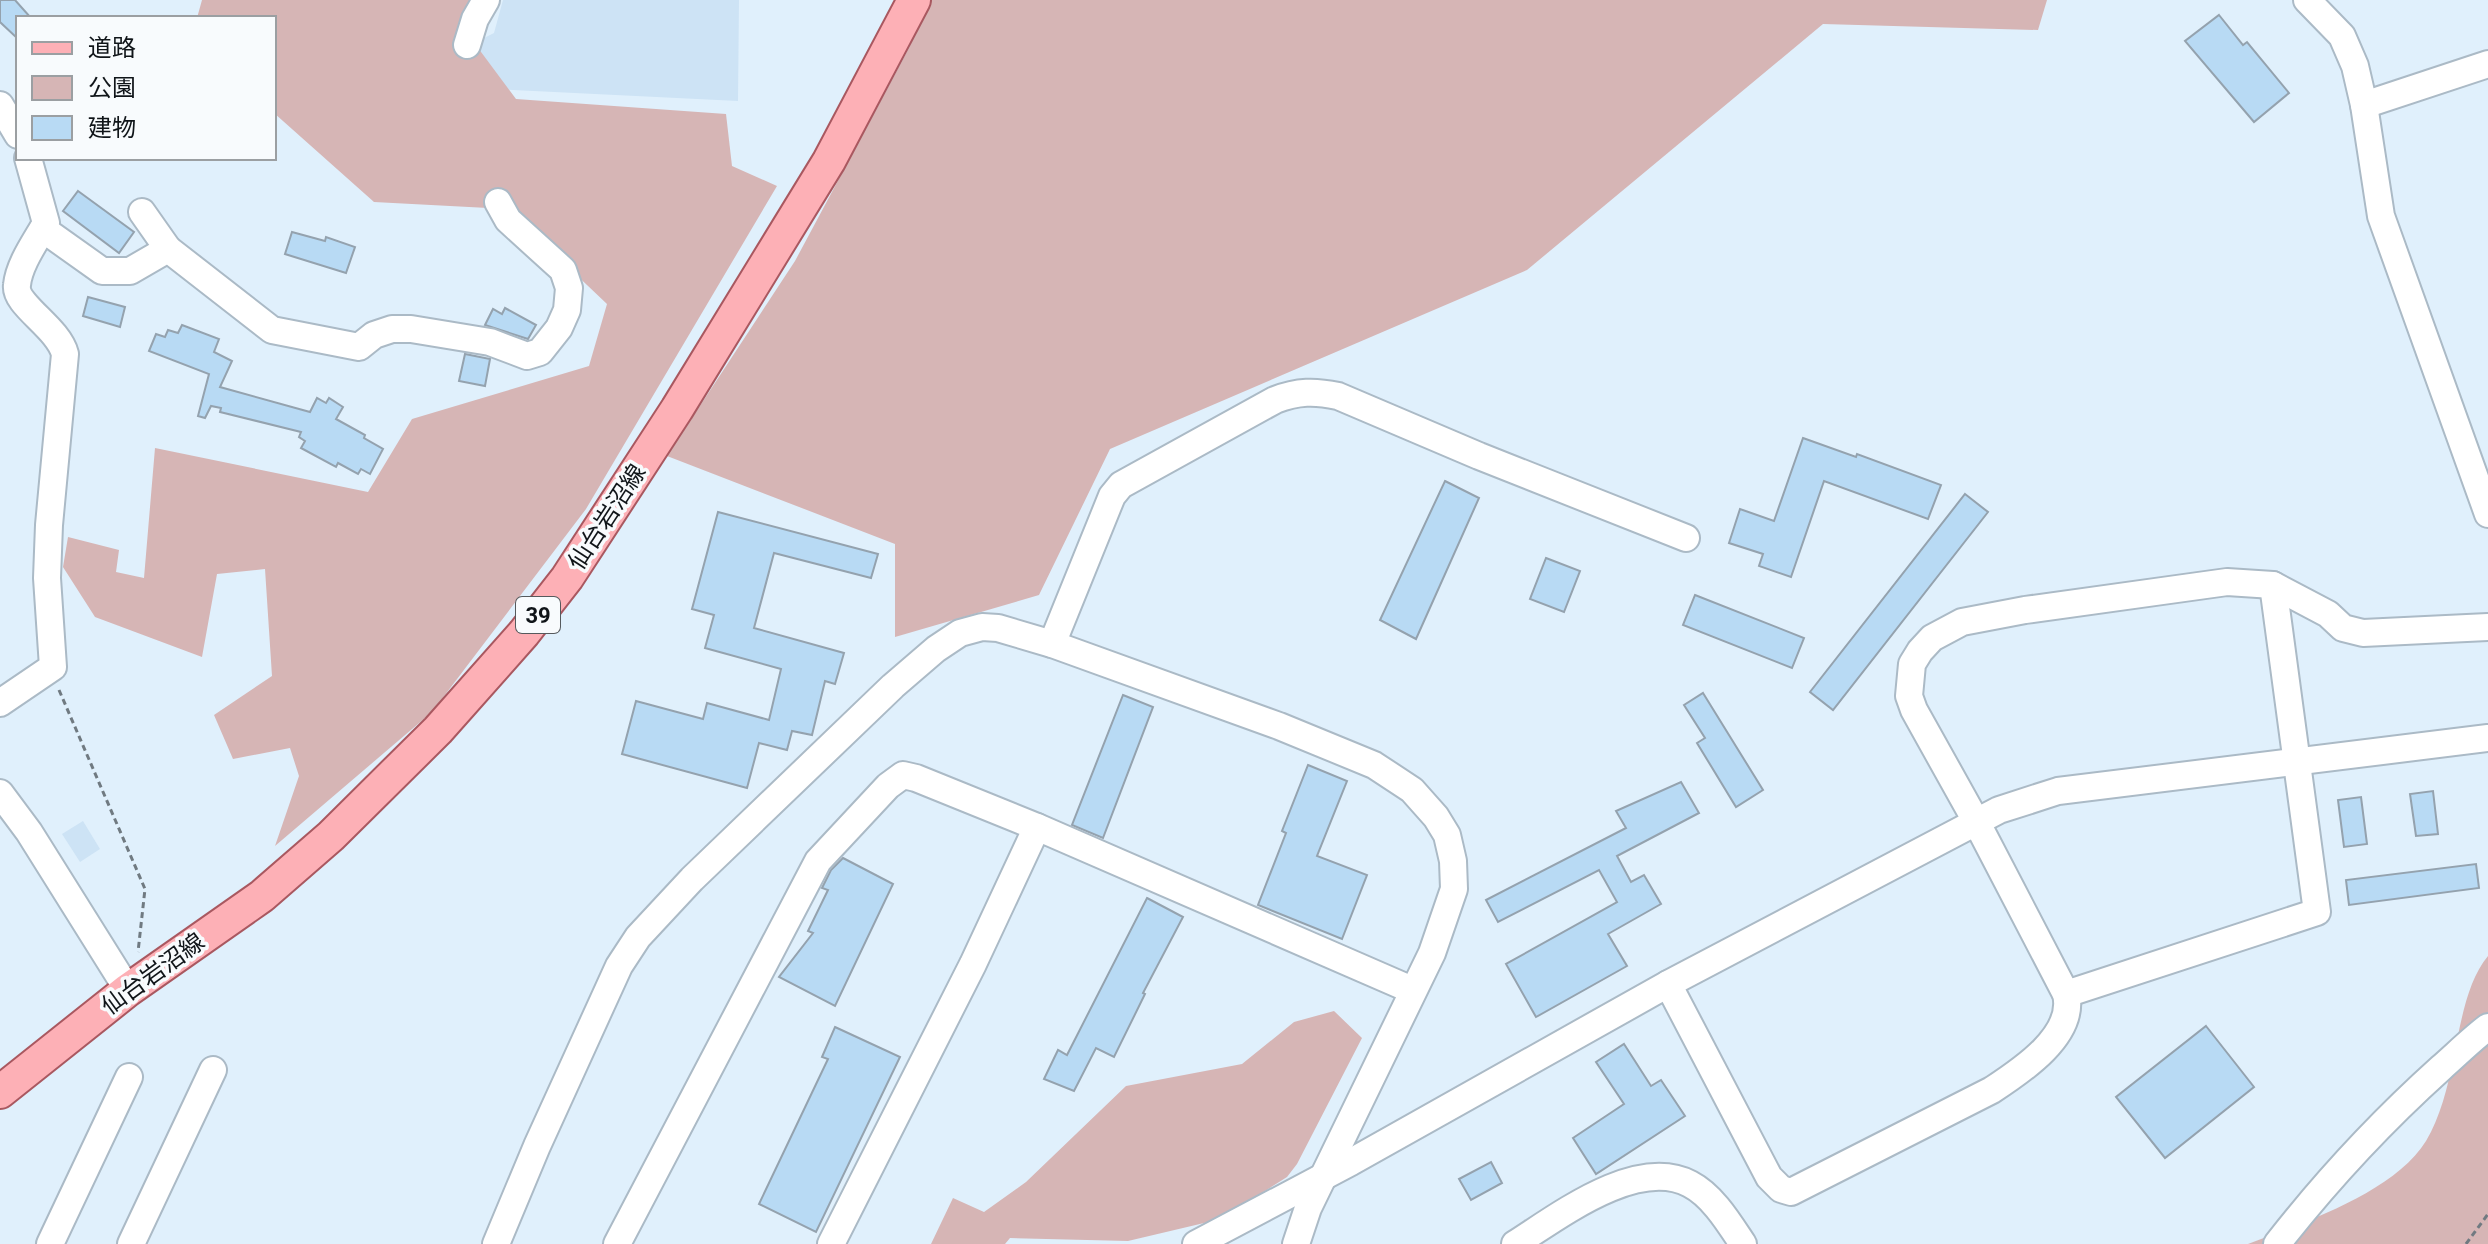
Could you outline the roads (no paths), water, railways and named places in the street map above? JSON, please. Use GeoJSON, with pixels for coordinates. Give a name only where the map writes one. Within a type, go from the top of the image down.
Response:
{"type":"FeatureCollection","features":[{"type":"Feature","properties":{"kind":"main road","name":"仙台岩沼線"},"geometry":{"type":"LineString","coordinates":[[0,1092],[128,990],[262,896],[331,836],[438,730],[524,633],[567,578],[677,409],[829,161],[914,0]]}},
{"type":"Feature","properties":{"kind":"street"},"geometry":{"type":"LineString","coordinates":[[467,45],[475,19],[486,0]]}},
{"type":"Feature","properties":{"kind":"street"},"geometry":{"type":"LineString","coordinates":[[2307,0],[2342,36],[2355,66],[2381,216],[2488,514]]}},
{"type":"Feature","properties":{"kind":"street"},"geometry":{"type":"LineString","coordinates":[[2364,105],[2488,64]]}},
{"type":"Feature","properties":{"kind":"street"},"geometry":{"type":"LineString","coordinates":[[0,105],[16,132]]}},
{"type":"Feature","properties":{"kind":"street"},"geometry":{"type":"LineString","coordinates":[[0,703],[53,667],[47,578],[65,354],[55,332],[21,300],[16,288],[25,262],[46,223],[29,160]]}},
{"type":"Feature","properties":{"kind":"street"},"geometry":{"type":"LineString","coordinates":[[142,212],[168,249],[272,330],[359,347],[374,335],[392,329],[411,329],[490,342],[527,356],[540,352],[559,328],[567,310],[569,288],[563,270],[508,220],[498,202]]}},
{"type":"Feature","properties":{"kind":"street"},"geometry":{"type":"LineString","coordinates":[[43,229],[102,271],[130,271],[168,249]]}},
{"type":"Feature","properties":{"kind":"street"},"geometry":{"type":"LineString","coordinates":[[1052,644],[1112,496],[1121,485],[1292,393],[1315,391],[1338,396],[1686,538]]}},
{"type":"Feature","properties":{"kind":"street"},"geometry":{"type":"LineString","coordinates":[[1668,984],[1769,1177],[1781,1189],[1791,1192],[1992,1090],[2038,1059],[2062,1024],[2069,1006],[2066,994],[1977,823],[1914,710],[1909,696],[1912,664],[1932,638],[1962,622],[2025,610],[2227,582],[2273,585],[2328,614],[2343,628],[2363,633],[2488,627]]}},
{"type":"Feature","properties":{"kind":"street"},"geometry":{"type":"LineString","coordinates":[[2066,994],[2317,912],[2273,585]]}},
{"type":"Feature","properties":{"kind":"street"},"geometry":{"type":"LineString","coordinates":[[496,1244],[619,966],[638,937],[654,917],[882,695],[936,649],[960,633],[982,627],[998,628],[1052,644],[1279,726],[1374,765],[1412,790],[1447,835],[1453,861],[1454,889],[1432,953],[1308,1208],[1296,1244]]}},
{"type":"Feature","properties":{"kind":"street"},"geometry":{"type":"LineString","coordinates":[[1196,1244],[1323,1177],[1668,984],[1999,810],[2058,791],[2488,738]]}},
{"type":"Feature","properties":{"kind":"street"},"geometry":{"type":"LineString","coordinates":[[617,1244],[818,861],[888,786],[903,775],[1037,827],[1412,990]]}},
{"type":"Feature","properties":{"kind":"street"},"geometry":{"type":"LineString","coordinates":[[0,793],[29,832],[128,990]]}},
{"type":"Feature","properties":{"kind":"street"},"geometry":{"type":"LineString","coordinates":[[831,1244],[973,964],[1037,827]]}},
{"type":"Feature","properties":{"kind":"street"},"geometry":{"type":"LineString","coordinates":[[2277,1244],[2356,1151],[2420,1087],[2488,1027]]}},
{"type":"Feature","properties":{"kind":"street"},"geometry":{"type":"LineString","coordinates":[[131,1244],[213,1070]]}},
{"type":"Feature","properties":{"kind":"street"},"geometry":{"type":"LineString","coordinates":[[50,1244],[129,1077]]}},
{"type":"Feature","properties":{"kind":"street"},"geometry":{"type":"LineString","coordinates":[[1515,1244],[1570,1209],[1643,1176],[1664,1176],[1693,1185],[1720,1211],[1743,1244]]}}]}
